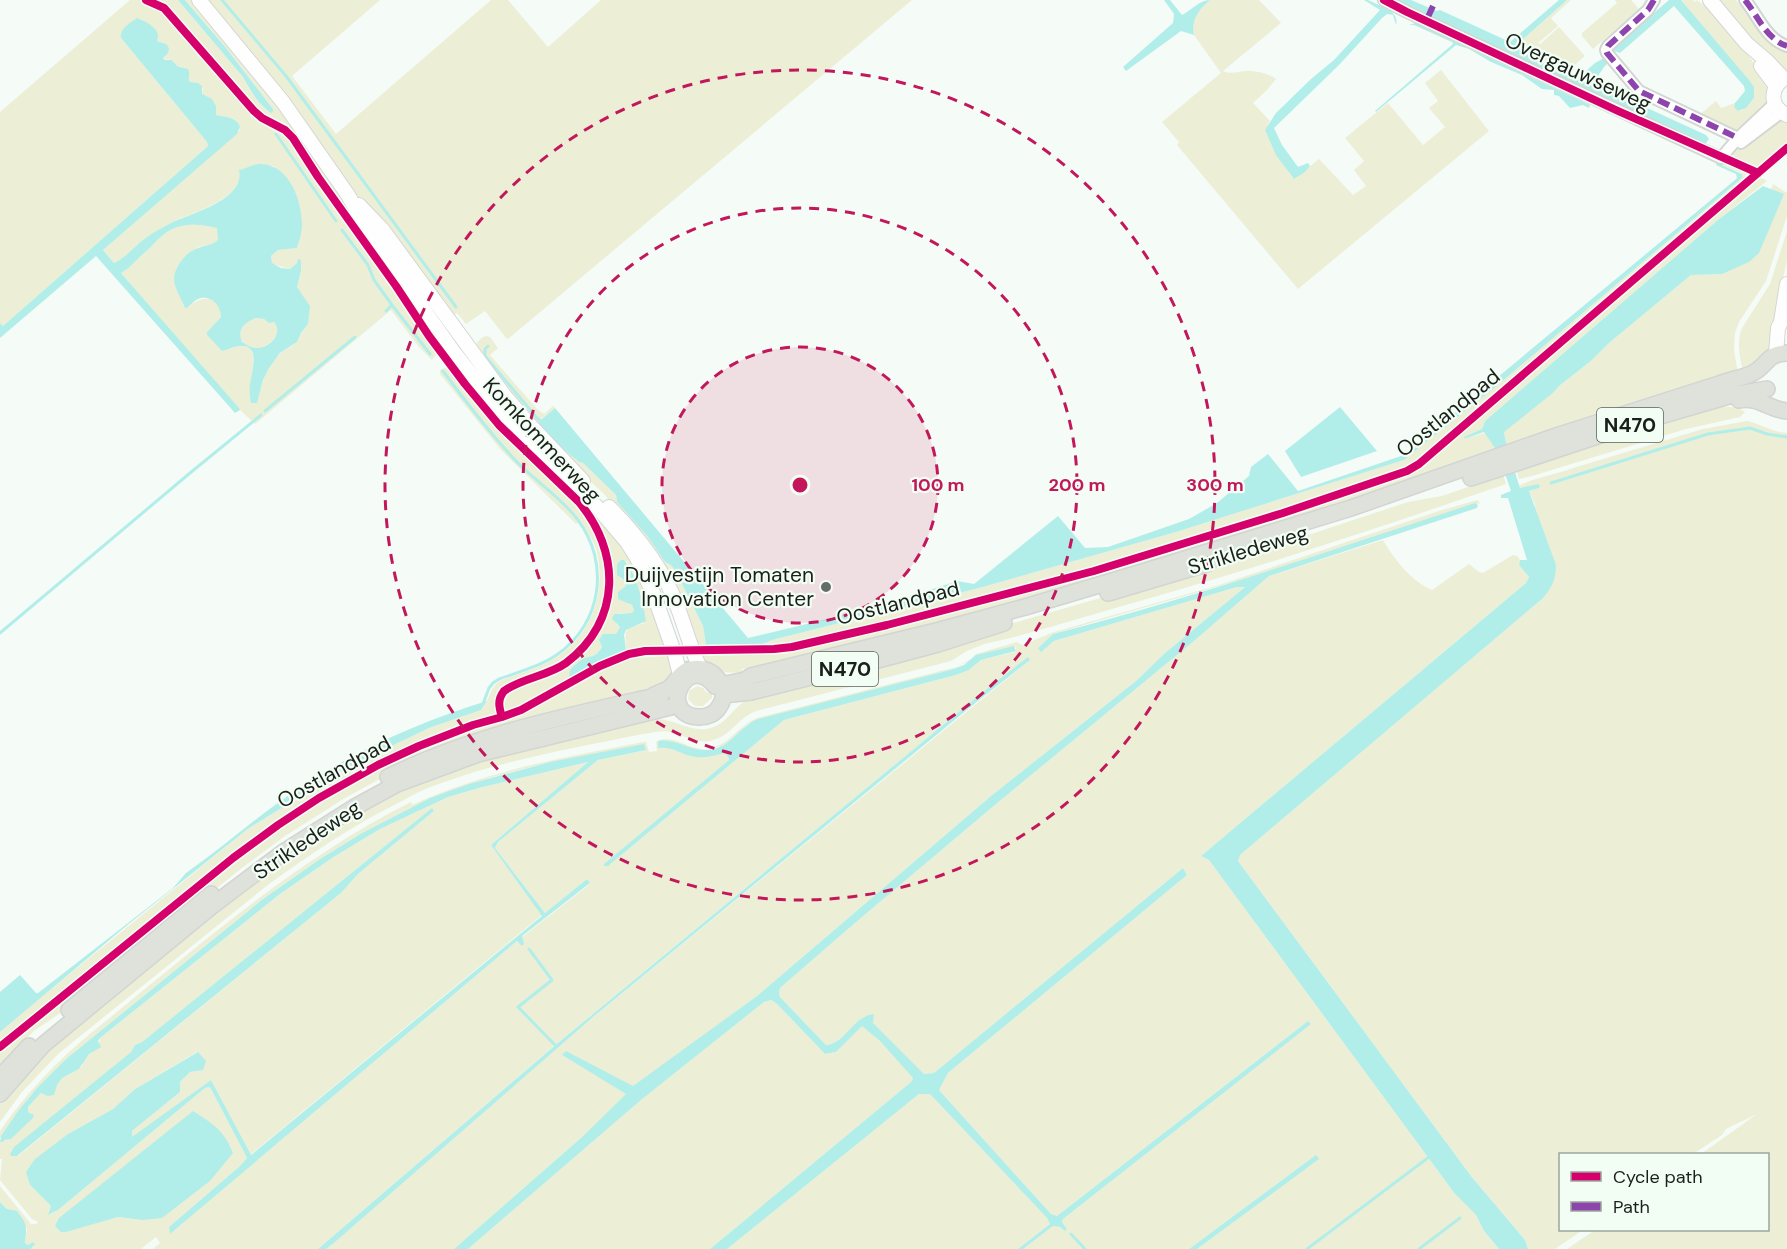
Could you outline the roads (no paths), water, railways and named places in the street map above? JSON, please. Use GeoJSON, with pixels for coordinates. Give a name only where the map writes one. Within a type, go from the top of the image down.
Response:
{"type":"FeatureCollection","features":[{"type":"Feature","properties":{"kind":"main road","name":"Komkommerweg"},"geometry":{"type":"LineString","coordinates":[[198,0],[275,92],[348,195],[370,234],[453,351],[486,393],[515,427],[598,508],[627,542],[654,595],[678,688]]}},
{"type":"Feature","properties":{"kind":"main road"},"geometry":{"type":"LineString","coordinates":[[1709,1],[1747,44],[1767,61],[1782,81],[1774,92],[1781,110]]}},
{"type":"Feature","properties":{"kind":"main road","name":"Komkommerweg"},"geometry":{"type":"LineString","coordinates":[[348,195],[382,229],[504,395],[646,550],[668,585],[700,668]]}},
{"type":"Feature","properties":{"kind":"main road"},"geometry":{"type":"LineString","coordinates":[[1783,356],[1784,328],[1781,322],[1787,284]]}},
{"type":"Feature","properties":{"kind":"main road","name":"N470"},"geometry":{"type":"LineString","coordinates":[[1763,378],[1769,367],[1783,356]]}},
{"type":"Feature","properties":{"kind":"main road"},"geometry":{"type":"LineString","coordinates":[[1763,378],[1775,398],[1787,402]]}},
{"type":"Feature","properties":{"kind":"main road","name":"Strikledeweg"},"geometry":{"type":"LineString","coordinates":[[1720,392],[1744,393],[1763,378]]}},
{"type":"Feature","properties":{"kind":"main road","name":"Strikledeweg"},"geometry":{"type":"LineString","coordinates":[[721,686],[751,684],[938,644],[1250,550],[1506,461],[1643,421],[1763,378]]}},
{"type":"Feature","properties":{"kind":"main road","name":"N470"},"geometry":{"type":"LineString","coordinates":[[1720,392],[1732,401],[1750,399],[1763,402],[1781,411],[1787,411]]}},
{"type":"Feature","properties":{"kind":"main road"},"geometry":{"type":"LineString","coordinates":[[678,688],[683,711],[690,716],[702,717],[717,711],[722,702],[721,686],[711,672],[700,668]]}},
{"type":"Feature","properties":{"kind":"main road","name":"N470"},"geometry":{"type":"LineString","coordinates":[[678,688],[689,670],[700,668]]}},
{"type":"Feature","properties":{"kind":"main road","name":"N470"},"geometry":{"type":"LineString","coordinates":[[678,688],[690,677],[700,676],[710,680],[715,686],[721,686]]}},
{"type":"Feature","properties":{"kind":"main road","name":"N470"},"geometry":{"type":"LineString","coordinates":[[649,714],[675,718],[696,727],[706,726],[720,719],[751,684]]}},
{"type":"Feature","properties":{"kind":"main road","name":"Strikledeweg"},"geometry":{"type":"LineString","coordinates":[[0,1077],[36,1038],[197,905],[280,842],[348,799],[409,768],[488,738],[536,723],[651,697],[678,688]]}},
{"type":"Feature","properties":{"kind":"main road","name":"Strikledeweg"},"geometry":{"type":"LineString","coordinates":[[0,1094],[43,1045],[212,906],[285,851],[353,808],[398,784],[468,758],[573,730],[649,714],[678,688]]}},
{"type":"Feature","properties":{"kind":"street","name":"Overgauwseweg"},"geometry":{"type":"LineString","coordinates":[[1384,0],[1721,158]]}},
{"type":"Feature","properties":{"kind":"street"},"geometry":{"type":"LineString","coordinates":[[1654,0],[1648,10],[1608,46],[1607,53],[1639,91],[1738,138]]}},
{"type":"Feature","properties":{"kind":"street"},"geometry":{"type":"LineString","coordinates":[[1744,0],[1774,39],[1787,46]]}},
{"type":"Feature","properties":{"kind":"street"},"geometry":{"type":"LineString","coordinates":[[1721,158],[1781,110]]}},
{"type":"Feature","properties":{"kind":"street"},"geometry":{"type":"LineString","coordinates":[[1721,158],[1738,138],[1781,110]]}},
{"type":"Feature","properties":{"kind":"water"},"geometry":{"type":"Polygon","coordinates":[[[178,0],[185,0],[226,48],[273,112],[271,113],[258,101],[243,77],[178,0]]]}},
{"type":"Feature","properties":{"kind":"water"},"geometry":{"type":"Polygon","coordinates":[[[1164,0],[1170,0],[1182,15],[1199,3],[1210,0],[1197,15],[1193,29],[1194,35],[1181,31],[1126,71],[1123,67],[1173,23],[1174,14],[1164,0]]]}},
{"type":"Feature","properties":{"kind":"water"},"geometry":{"type":"Polygon","coordinates":[[[1364,0],[1392,12],[1395,16],[1396,25],[1393,15],[1387,14],[1382,18],[1339,65],[1274,128],[1282,145],[1298,167],[1308,163],[1310,166],[1294,179],[1276,155],[1265,130],[1276,113],[1334,60],[1380,10],[1364,0]]]}},
{"type":"Feature","properties":{"kind":"water"},"geometry":{"type":"Polygon","coordinates":[[[1395,0],[1411,0],[1437,11],[1440,10],[1510,42],[1559,0],[1567,0],[1522,40],[1518,45],[1520,51],[1577,79],[1604,58],[1607,64],[1594,82],[1595,84],[1706,135],[1709,139],[1705,144],[1395,0]]]}},
{"type":"Feature","properties":{"kind":"water"},"geometry":{"type":"Polygon","coordinates":[[[1669,0],[1681,0],[1754,87],[1754,98],[1746,108],[1738,111],[1734,107],[1745,91],[1744,86],[1674,6],[1620,53],[1614,51],[1620,42],[1669,0]]]}},
{"type":"Feature","properties":{"kind":"water"},"geometry":{"type":"Polygon","coordinates":[[[137,18],[156,30],[157,41],[166,44],[169,48],[163,58],[188,69],[190,82],[202,86],[202,94],[212,99],[216,106],[216,115],[233,119],[240,127],[237,134],[103,250],[114,263],[159,230],[225,198],[234,190],[239,181],[239,170],[253,165],[272,166],[280,171],[292,186],[300,206],[302,228],[297,248],[278,250],[271,256],[272,263],[281,268],[290,269],[298,259],[301,260],[297,287],[310,306],[308,324],[297,342],[280,353],[269,368],[257,403],[251,403],[250,396],[254,360],[251,350],[240,346],[222,351],[207,335],[207,332],[221,317],[217,305],[203,298],[185,308],[175,286],[174,276],[184,257],[218,240],[217,228],[192,225],[173,229],[164,234],[121,273],[239,408],[240,410],[235,413],[96,256],[0,338],[0,323],[3,326],[208,146],[121,38],[123,29],[137,18]],[[256,318],[245,324],[240,333],[242,342],[261,348],[274,340],[277,326],[274,322],[269,323],[264,319],[256,318]]]}},
{"type":"Feature","properties":{"kind":"water"},"geometry":{"type":"Polygon","coordinates":[[[1415,23],[1590,105],[1589,108],[1583,105],[1570,108],[1559,96],[1554,95],[1554,90],[1542,89],[1522,75],[1456,45],[1376,112],[1453,44],[1414,25],[1409,25],[1415,23]]]}},
{"type":"Feature","properties":{"kind":"water"},"geometry":{"type":"Polygon","coordinates":[[[1717,163],[1742,174],[1742,178],[1493,389],[1404,460],[1176,532],[979,588],[763,644],[706,645],[703,626],[671,565],[665,562],[648,537],[617,502],[616,495],[583,463],[551,439],[538,422],[555,408],[748,638],[859,613],[957,581],[974,584],[1058,516],[1085,548],[1108,547],[1189,519],[1217,503],[1249,476],[1251,467],[1268,454],[1298,491],[1404,455],[1737,178],[1736,174],[1716,165],[1717,163]]]}},
{"type":"Feature","properties":{"kind":"water"},"geometry":{"type":"Polygon","coordinates":[[[1763,186],[1784,194],[1759,253],[1749,262],[1722,274],[1691,275],[1504,432],[1520,488],[1538,484],[1540,486],[1529,491],[1556,565],[1551,587],[1542,599],[1240,855],[1238,861],[1471,1176],[1525,1240],[1528,1249],[1499,1249],[1484,1231],[1476,1215],[1455,1194],[1209,860],[1201,856],[1526,583],[1529,577],[1519,565],[1520,560],[1527,560],[1508,498],[1501,498],[1501,495],[1511,491],[1497,451],[1484,432],[1464,437],[1482,429],[1485,421],[1719,219],[1763,186]]]}},
{"type":"Feature","properties":{"kind":"water"},"geometry":{"type":"Polygon","coordinates":[[[1340,407],[1377,451],[1301,477],[1285,451],[1340,407]]]}},
{"type":"Feature","properties":{"kind":"water"},"geometry":{"type":"Polygon","coordinates":[[[1475,503],[1478,505],[1477,508],[1269,576],[780,988],[780,997],[826,1045],[839,1040],[861,1019],[874,1014],[873,1023],[924,1074],[934,1073],[1183,868],[1187,875],[948,1073],[939,1090],[1051,1214],[1057,1216],[1308,1021],[1311,1024],[1063,1219],[1062,1222],[1067,1229],[1065,1231],[1053,1226],[1023,1249],[1018,1249],[1050,1224],[1047,1218],[930,1094],[919,1094],[727,1249],[710,1249],[913,1078],[880,1041],[862,1026],[836,1052],[825,1054],[771,1000],[764,1002],[641,1100],[468,1249],[454,1249],[582,1137],[626,1094],[562,1055],[566,1051],[633,1086],[757,996],[991,796],[1136,681],[1165,653],[1245,587],[1237,587],[1054,641],[1041,652],[1038,648],[1053,634],[1212,588],[1475,503]]]}},
{"type":"Feature","properties":{"kind":"water"},"geometry":{"type":"Polygon","coordinates":[[[621,560],[629,566],[636,581],[646,621],[626,630],[624,635],[626,650],[606,658],[569,679],[570,670],[575,665],[599,651],[602,647],[599,640],[603,634],[616,634],[620,627],[612,619],[614,614],[632,613],[634,610],[632,605],[618,599],[618,592],[626,586],[624,580],[617,575],[617,564],[621,560]]]}},
{"type":"Feature","properties":{"kind":"water"},"geometry":{"type":"Polygon","coordinates":[[[1014,646],[1016,651],[981,660],[969,670],[956,675],[784,720],[608,866],[604,866],[729,760],[724,753],[699,757],[671,749],[658,748],[658,741],[698,749],[714,749],[721,747],[758,719],[950,670],[964,665],[976,655],[1014,646]]]}},
{"type":"Feature","properties":{"kind":"water"},"geometry":{"type":"Polygon","coordinates":[[[1028,657],[1030,660],[593,1017],[335,1242],[326,1249],[318,1249],[559,1042],[1028,657]]]}},
{"type":"Feature","properties":{"kind":"water"},"geometry":{"type":"Polygon","coordinates":[[[487,701],[481,710],[429,728],[346,768],[249,828],[125,927],[0,1032],[0,992],[20,975],[38,993],[173,888],[186,873],[278,803],[315,778],[386,740],[436,718],[487,701]]]}},
{"type":"Feature","properties":{"kind":"water"},"geometry":{"type":"Polygon","coordinates":[[[644,744],[646,750],[598,760],[498,842],[495,848],[545,913],[587,879],[590,883],[522,936],[524,944],[522,946],[517,941],[170,1234],[169,1227],[247,1158],[210,1087],[205,1088],[58,1210],[48,1215],[51,1206],[30,1185],[26,1172],[35,1159],[68,1134],[113,1109],[135,1089],[198,1052],[206,1061],[203,1070],[190,1072],[180,1082],[180,1092],[132,1131],[132,1137],[211,1080],[251,1155],[542,916],[491,845],[588,762],[448,797],[380,829],[332,858],[280,894],[100,1038],[98,1041],[101,1047],[89,1054],[79,1069],[62,1078],[54,1095],[47,1096],[41,1093],[28,1107],[28,1112],[34,1115],[33,1118],[11,1139],[0,1142],[1,1136],[18,1111],[66,1059],[263,899],[362,833],[430,798],[469,784],[550,762],[644,744]]]}},
{"type":"Feature","properties":{"kind":"water"},"geometry":{"type":"Polygon","coordinates":[[[432,808],[434,811],[358,874],[341,893],[17,1156],[11,1156],[14,1147],[131,1052],[135,1045],[142,1042],[432,808]]]}},
{"type":"Feature","properties":{"kind":"water"},"geometry":{"type":"Polygon","coordinates":[[[193,1111],[217,1128],[233,1153],[210,1181],[162,1218],[142,1220],[118,1217],[66,1232],[61,1232],[55,1226],[59,1218],[193,1111]]]}},
{"type":"Feature","properties":{"kind":"water"},"geometry":{"type":"Polygon","coordinates":[[[1316,1155],[1319,1159],[1197,1249],[1189,1249],[1316,1155]]]}},
{"type":"Feature","properties":{"kind":"water"},"geometry":{"type":"Polygon","coordinates":[[[0,1202],[7,1209],[17,1211],[23,1219],[26,1226],[25,1243],[35,1244],[31,1249],[0,1249],[0,1202]]]}},
{"type":"Feature","properties":{"kind":"waterway"},"geometry":{"type":"LineString","coordinates":[[222,0],[286,76],[456,307]]}},
{"type":"Feature","properties":{"kind":"waterway"},"geometry":{"type":"LineString","coordinates":[[276,134],[336,221]]}},
{"type":"Feature","properties":{"kind":"waterway"},"geometry":{"type":"LineString","coordinates":[[342,230],[368,265],[374,280],[430,354]]}},
{"type":"Feature","properties":{"kind":"waterway"},"geometry":{"type":"LineString","coordinates":[[386,311],[392,305]]}},
{"type":"Feature","properties":{"kind":"waterway"},"geometry":{"type":"LineString","coordinates":[[265,411],[355,337]]}},
{"type":"Feature","properties":{"kind":"waterway"},"geometry":{"type":"LineString","coordinates":[[488,346],[485,349],[485,356],[542,422]]}},
{"type":"Feature","properties":{"kind":"waterway"},"geometry":{"type":"LineString","coordinates":[[443,371],[505,449],[578,520],[595,555],[596,592],[592,609],[584,626],[573,641],[544,662],[493,683],[483,704]]}},
{"type":"Feature","properties":{"kind":"waterway"},"geometry":{"type":"LineString","coordinates":[[0,633],[261,415]]}},
{"type":"Feature","properties":{"kind":"waterway"},"geometry":{"type":"LineString","coordinates":[[1551,483],[1708,434],[1750,428],[1767,434],[1787,437]]}},
{"type":"Feature","properties":{"kind":"waterway"},"geometry":{"type":"LineString","coordinates":[[529,949],[552,980],[518,1007],[555,1045]]}},
{"type":"Feature","properties":{"kind":"waterway"},"geometry":{"type":"LineString","coordinates":[[1307,1249],[1429,1157]]}},
{"type":"Feature","properties":{"kind":"waterway"},"geometry":{"type":"LineString","coordinates":[[1419,1249],[1460,1218]]}},
{"type":"Feature","properties":{"kind":"waterway"},"geometry":{"type":"LineString","coordinates":[[1071,1234],[1085,1249]]}},
{"type":"Feature","properties":{"kind":"place","name":"Duijvestijn Tomaten Innovation Center"},"geometry":{"type":"Point","coordinates":[826,587]}}]}
